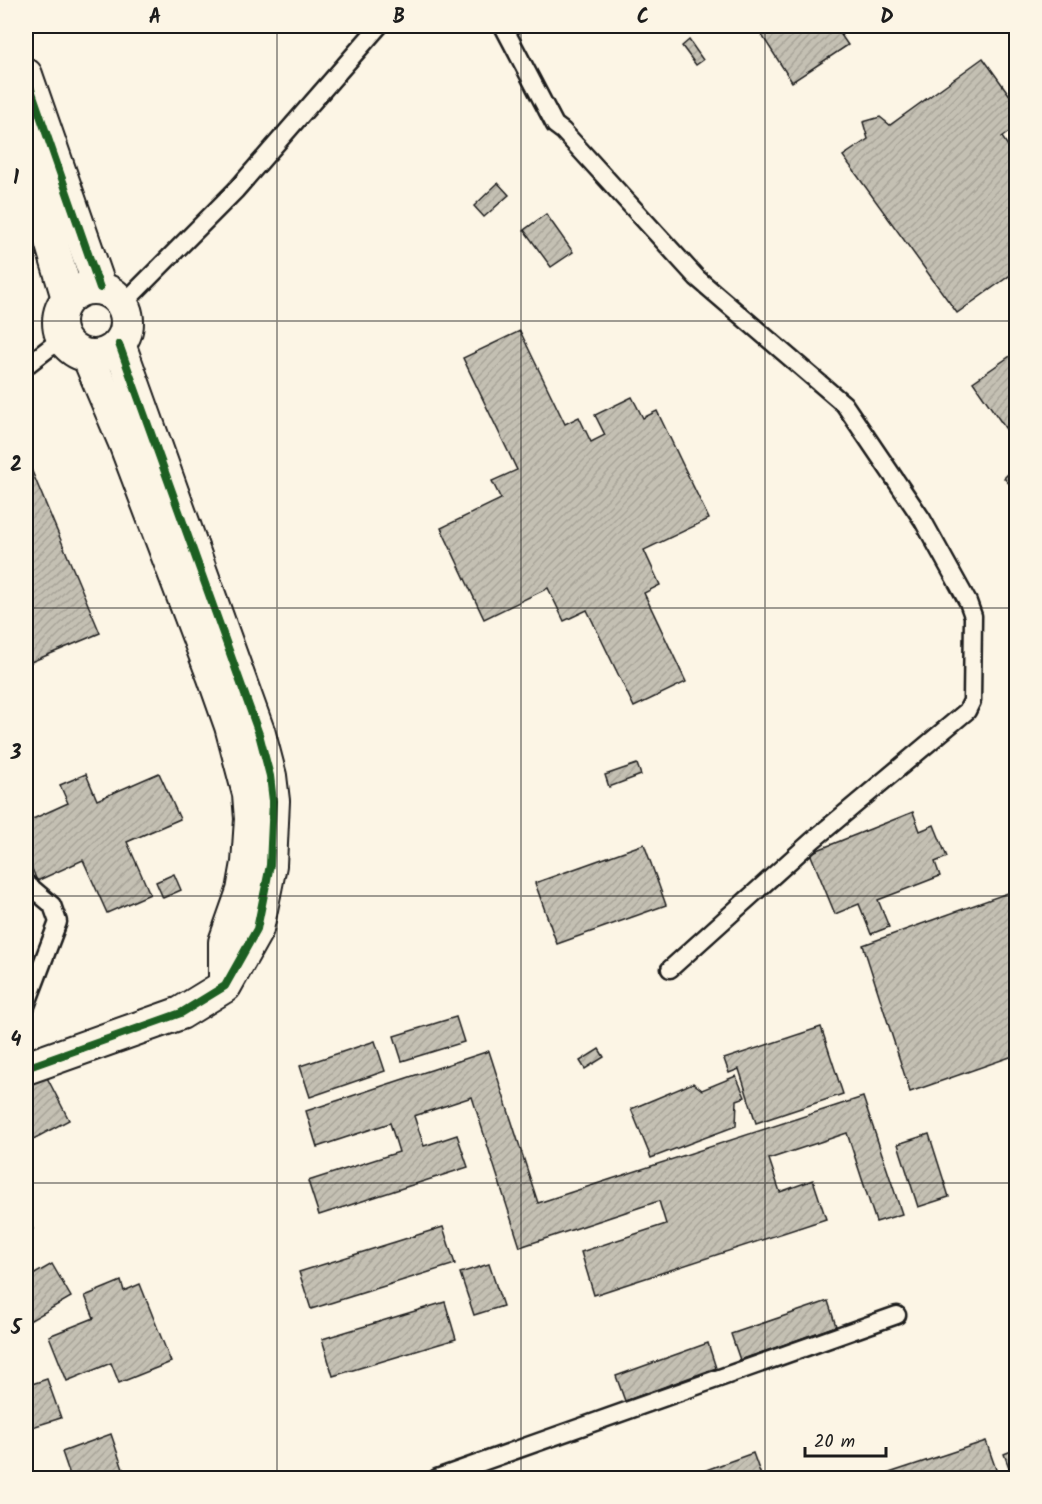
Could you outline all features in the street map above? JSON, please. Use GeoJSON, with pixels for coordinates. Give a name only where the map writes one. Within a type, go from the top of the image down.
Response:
{"type":"FeatureCollection","features":[{"type":"Feature","properties":{"kind":"street"},"geometry":{"type":"LineString","coordinates":[[26,75],[112,296],[127,324],[119,344],[110,352],[88,356],[72,350],[62,338],[59,316],[68,298],[83,289],[112,296]]}},
{"type":"Feature","properties":{"kind":"street"},"geometry":{"type":"LineString","coordinates":[[26,158],[68,298]]}},
{"type":"Feature","properties":{"kind":"street"},"geometry":{"type":"LineString","coordinates":[[26,1068],[181,1013],[225,986],[257,928],[270,865],[273,801],[270,776],[259,734],[119,344]]}},
{"type":"Feature","properties":{"kind":"street"},"geometry":{"type":"LineString","coordinates":[[88,356],[125,443],[213,675],[231,726],[249,794],[251,819],[248,863],[243,891],[225,942],[225,986]]}},
{"type":"Feature","properties":{"kind":"lane"},"geometry":{"type":"LineString","coordinates":[[112,296],[236,190],[379,26]]}},
{"type":"Feature","properties":{"kind":"lane"},"geometry":{"type":"LineString","coordinates":[[503,26],[555,125],[563,130],[697,278],[844,404],[922,519],[968,602],[973,616],[972,701],[967,711],[813,840],[670,969]]}},
{"type":"Feature","properties":{"kind":"lane"},"geometry":{"type":"LineString","coordinates":[[26,366],[62,338]]}},
{"type":"Feature","properties":{"kind":"lane"},"geometry":{"type":"LineString","coordinates":[[26,883],[52,905],[58,922],[26,1006]]}},
{"type":"Feature","properties":{"kind":"lane"},"geometry":{"type":"LineString","coordinates":[[437,1479],[897,1315]]}},
{"type":"Feature","properties":{"kind":"building"},"geometry":{"type":"Polygon","coordinates":[[[756,26],[835,26],[848,45],[792,82],[756,26]]]}},
{"type":"Feature","properties":{"kind":"building"},"geometry":{"type":"Polygon","coordinates":[[[689,40],[703,60],[696,65],[682,46],[689,40]]]}},
{"type":"Feature","properties":{"kind":"building"},"geometry":{"type":"Polygon","coordinates":[[[983,58],[1016,104],[1016,127],[1002,137],[1016,158],[1016,271],[957,313],[843,156],[868,139],[863,122],[880,117],[890,125],[983,58]]]}},
{"type":"Feature","properties":{"kind":"building"},"geometry":{"type":"Polygon","coordinates":[[[498,183],[509,195],[484,217],[474,206],[498,183]]]}},
{"type":"Feature","properties":{"kind":"building"},"geometry":{"type":"Polygon","coordinates":[[[546,214],[573,252],[551,267],[524,230],[546,214]]]}},
{"type":"Feature","properties":{"kind":"building"},"geometry":{"type":"Polygon","coordinates":[[[520,331],[565,424],[579,417],[591,442],[605,435],[595,415],[632,397],[643,418],[657,411],[709,519],[644,550],[660,585],[644,593],[686,682],[634,707],[587,610],[564,621],[548,588],[484,619],[441,528],[501,499],[492,481],[517,470],[463,358],[520,331]]]}},
{"type":"Feature","properties":{"kind":"building"},"geometry":{"type":"Polygon","coordinates":[[[1016,352],[1016,441],[1015,442],[973,382],[1016,352]]]}},
{"type":"Feature","properties":{"kind":"building"},"geometry":{"type":"Polygon","coordinates":[[[1016,466],[1016,491],[1004,478],[1016,466]]]}},
{"type":"Feature","properties":{"kind":"building"},"geometry":{"type":"Polygon","coordinates":[[[31,469],[100,633],[26,664],[26,471],[31,469]]]}},
{"type":"Feature","properties":{"kind":"building"},"geometry":{"type":"Polygon","coordinates":[[[637,764],[641,775],[609,787],[605,775],[637,764]]]}},
{"type":"Feature","properties":{"kind":"building"},"geometry":{"type":"Polygon","coordinates":[[[159,773],[180,819],[127,842],[150,894],[107,913],[83,860],[37,881],[26,854],[26,822],[68,803],[60,785],[86,774],[97,800],[159,773]]]}},
{"type":"Feature","properties":{"kind":"building"},"geometry":{"type":"Polygon","coordinates":[[[913,812],[920,831],[934,825],[947,857],[935,862],[940,876],[878,900],[889,927],[871,934],[859,904],[835,914],[810,853],[913,812]]]}},
{"type":"Feature","properties":{"kind":"building"},"geometry":{"type":"Polygon","coordinates":[[[644,844],[666,905],[557,944],[535,883],[644,844]]]}},
{"type":"Feature","properties":{"kind":"building"},"geometry":{"type":"Polygon","coordinates":[[[174,874],[181,890],[163,898],[156,882],[174,874]]]}},
{"type":"Feature","properties":{"kind":"building"},"geometry":{"type":"Polygon","coordinates":[[[1016,890],[1016,1055],[910,1092],[863,945],[1016,890]]]}},
{"type":"Feature","properties":{"kind":"building"},"geometry":{"type":"Polygon","coordinates":[[[456,1017],[464,1042],[402,1061],[394,1036],[456,1017]]]}},
{"type":"Feature","properties":{"kind":"building"},"geometry":{"type":"Polygon","coordinates":[[[821,1027],[843,1094],[756,1123],[739,1069],[729,1073],[724,1059],[821,1027]]]}},
{"type":"Feature","properties":{"kind":"building"},"geometry":{"type":"Polygon","coordinates":[[[375,1041],[385,1071],[310,1097],[300,1066],[375,1041]]]}},
{"type":"Feature","properties":{"kind":"building"},"geometry":{"type":"Polygon","coordinates":[[[599,1049],[604,1057],[585,1069],[580,1061],[599,1049]]]}},
{"type":"Feature","properties":{"kind":"building"},"geometry":{"type":"Polygon","coordinates":[[[489,1051],[538,1203],[863,1097],[902,1214],[876,1222],[847,1133],[769,1159],[780,1192],[813,1180],[826,1219],[594,1295],[581,1252],[666,1224],[659,1201],[520,1247],[472,1097],[414,1116],[424,1146],[457,1135],[468,1167],[319,1215],[308,1181],[399,1152],[390,1123],[317,1147],[306,1111],[489,1051]]]}},
{"type":"Feature","properties":{"kind":"building"},"geometry":{"type":"Polygon","coordinates":[[[42,1068],[69,1120],[26,1143],[26,1076],[42,1068]]]}},
{"type":"Feature","properties":{"kind":"building"},"geometry":{"type":"Polygon","coordinates":[[[736,1076],[745,1097],[737,1100],[736,1126],[651,1158],[631,1109],[693,1083],[702,1090],[736,1076]]]}},
{"type":"Feature","properties":{"kind":"building"},"geometry":{"type":"Polygon","coordinates":[[[929,1134],[949,1197],[918,1207],[898,1144],[929,1134]]]}},
{"type":"Feature","properties":{"kind":"building"},"geometry":{"type":"Polygon","coordinates":[[[26,1216],[33,1229],[26,1234],[26,1216]]]}},
{"type":"Feature","properties":{"kind":"building"},"geometry":{"type":"Polygon","coordinates":[[[443,1227],[455,1264],[311,1309],[299,1272],[443,1227]]]}},
{"type":"Feature","properties":{"kind":"building"},"geometry":{"type":"Polygon","coordinates":[[[52,1264],[71,1297],[26,1323],[26,1279],[52,1264]]]}},
{"type":"Feature","properties":{"kind":"building"},"geometry":{"type":"Polygon","coordinates":[[[489,1264],[503,1306],[474,1315],[460,1273],[489,1264]]]}},
{"type":"Feature","properties":{"kind":"building"},"geometry":{"type":"Polygon","coordinates":[[[121,1281],[124,1291],[140,1284],[171,1362],[119,1383],[111,1363],[67,1381],[49,1336],[94,1318],[85,1296],[121,1281]]]}},
{"type":"Feature","properties":{"kind":"building"},"geometry":{"type":"Polygon","coordinates":[[[828,1301],[836,1326],[740,1360],[731,1334],[828,1301]]]}},
{"type":"Feature","properties":{"kind":"building"},"geometry":{"type":"Polygon","coordinates":[[[445,1302],[456,1339],[333,1376],[322,1339],[445,1302]]]}},
{"type":"Feature","properties":{"kind":"building"},"geometry":{"type":"Polygon","coordinates":[[[708,1343],[716,1368],[625,1401],[616,1376],[708,1343]]]}},
{"type":"Feature","properties":{"kind":"building"},"geometry":{"type":"Polygon","coordinates":[[[47,1379],[61,1418],[26,1429],[26,1386],[47,1379]]]}},
{"type":"Feature","properties":{"kind":"building"},"geometry":{"type":"Polygon","coordinates":[[[111,1434],[126,1478],[71,1478],[62,1452],[111,1434]]]}},
{"type":"Feature","properties":{"kind":"building"},"geometry":{"type":"Polygon","coordinates":[[[986,1441],[999,1478],[874,1478],[986,1441]]]}},
{"type":"Feature","properties":{"kind":"building"},"geometry":{"type":"Polygon","coordinates":[[[1016,1449],[1016,1478],[1013,1478],[1004,1454],[1016,1449]]]}},
{"type":"Feature","properties":{"kind":"building"},"geometry":{"type":"Polygon","coordinates":[[[753,1453],[762,1478],[684,1478],[753,1453]]]}},
{"type":"Feature","properties":{"kind":"cycle path"},"geometry":{"type":"LineString","coordinates":[[26,75],[100,288]]}},
{"type":"Feature","properties":{"kind":"cycle path"},"geometry":{"type":"LineString","coordinates":[[26,1068],[181,1013],[225,986],[257,929],[270,865],[273,801],[270,776],[259,734],[119,344]]}}]}
